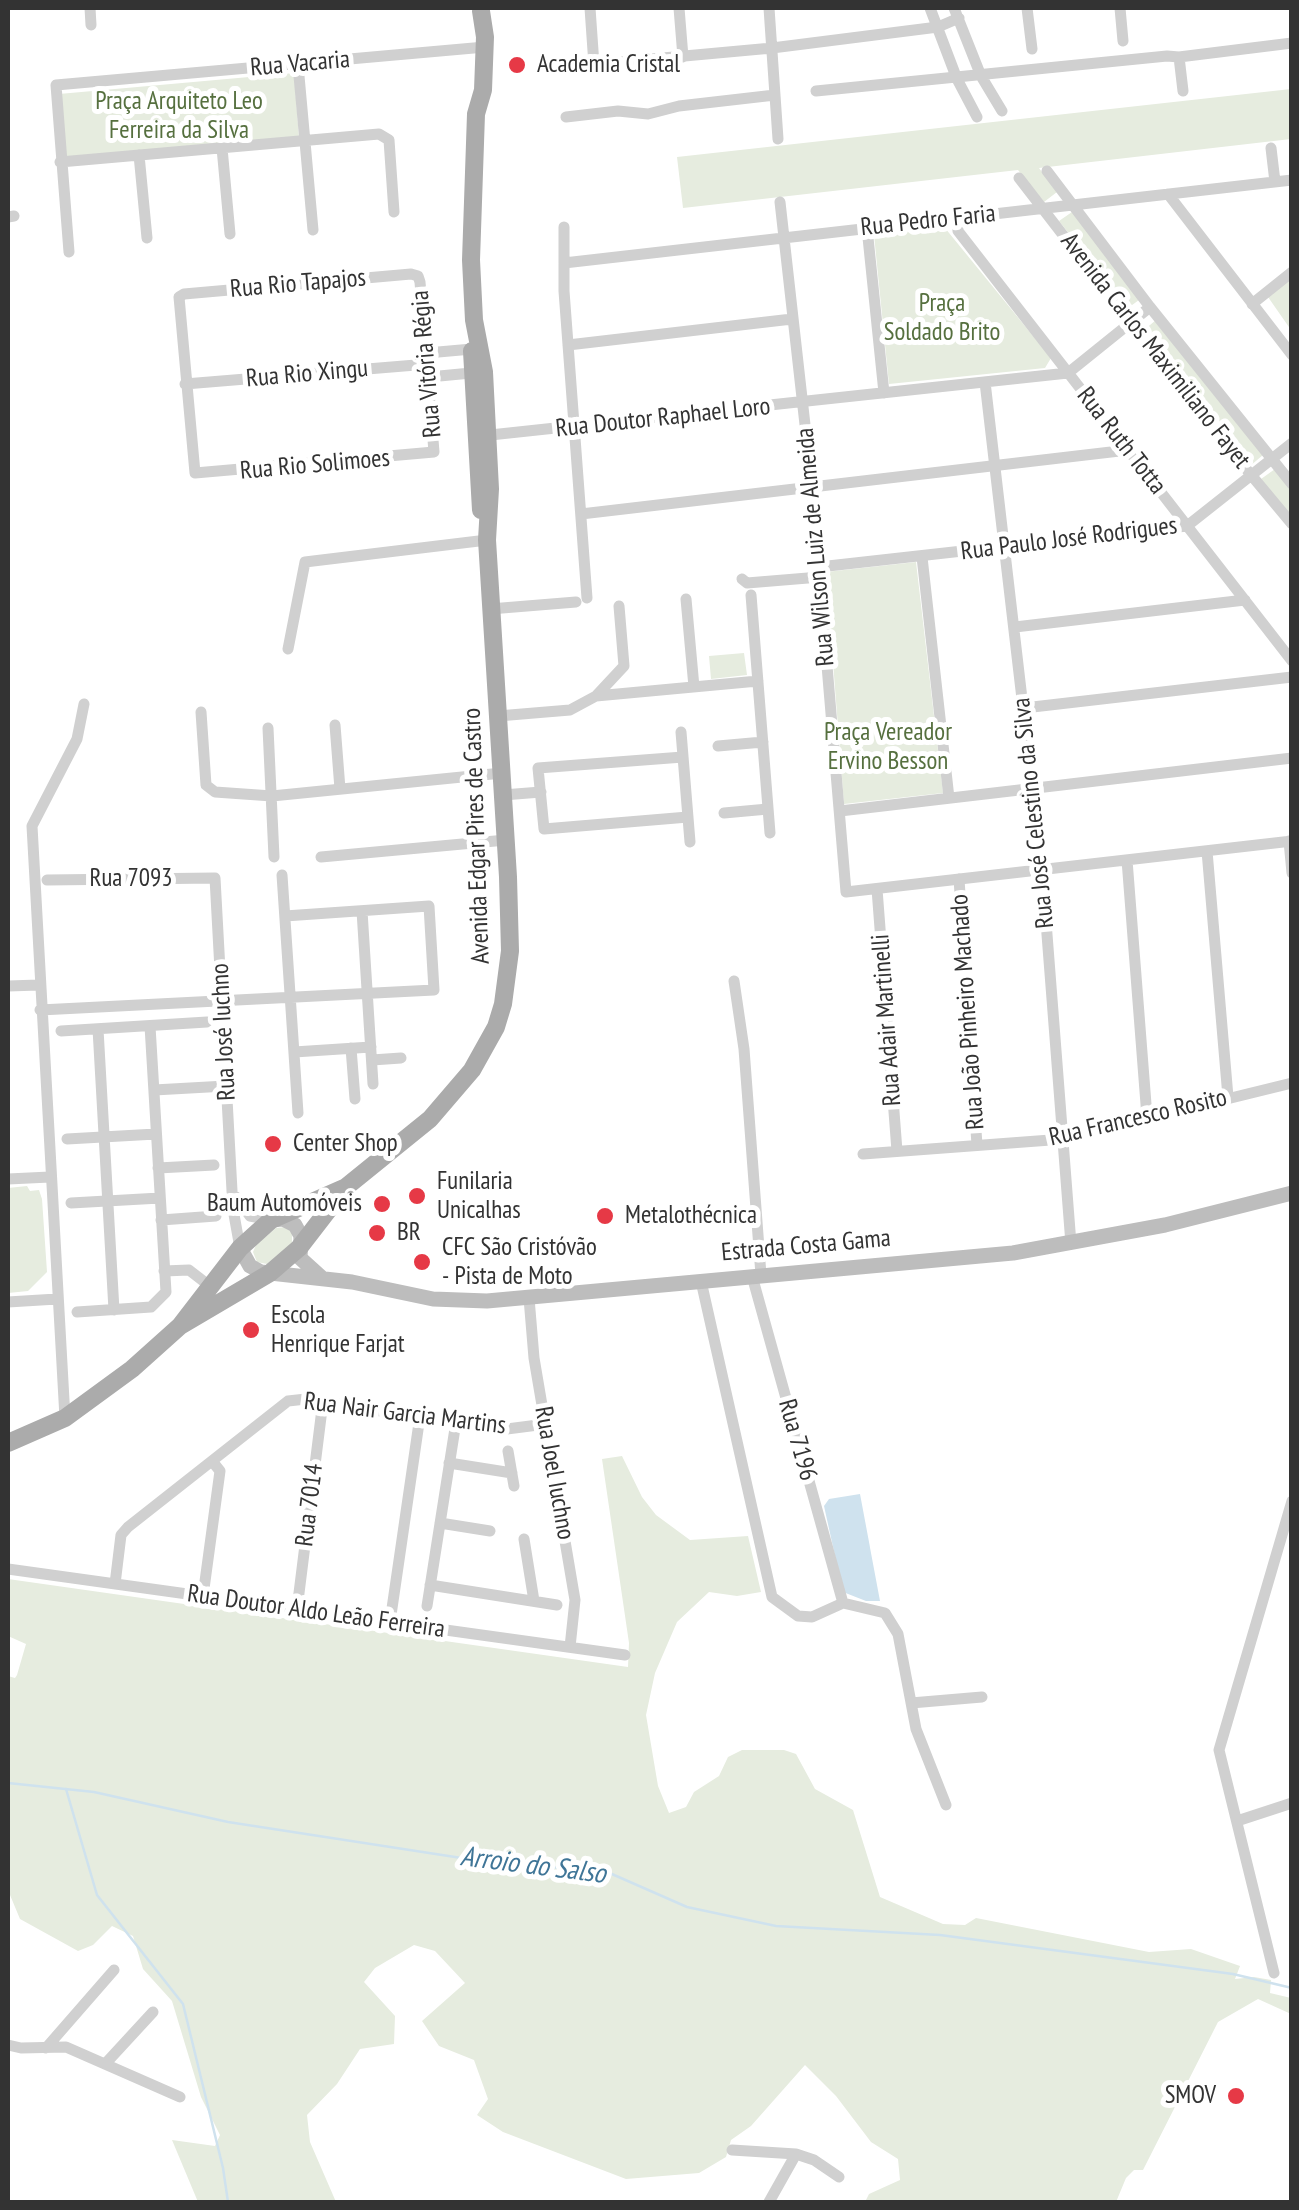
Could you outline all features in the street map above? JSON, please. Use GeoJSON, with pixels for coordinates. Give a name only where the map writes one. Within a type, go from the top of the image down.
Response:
{"type":"FeatureCollection","features":[{"type":"Feature","properties":{"kind":"main road","name":"Avenida Edgar Pires de Castro"},"geometry":{"type":"LineString","coordinates":[[480,9],[472,90],[476,114],[471,202],[471,373],[481,436]]}},
{"type":"Feature","properties":{"kind":"main road","name":"Avenida Edgar Pires de Castro"},"geometry":{"type":"LineString","coordinates":[[180,1326],[270,1273],[300,1248],[346,1187],[430,1118],[457,1090],[496,1027],[508,982],[510,951],[487,540],[478,490],[484,372],[474,320]]}},
{"type":"Feature","properties":{"kind":"main road","name":"Avenida Edgar Pires de Castro"},"geometry":{"type":"LineString","coordinates":[[8,1442],[65,1418],[132,1369],[180,1326],[240,1248],[271,1220],[346,1187]]}},
{"type":"Feature","properties":{"kind":"main road","name":"Estrada Costa Gama"},"geometry":{"type":"LineString","coordinates":[[270,1273],[321,1278],[433,1300],[529,1298],[1013,1253],[1166,1225],[1292,1193]]}},
{"type":"Feature","properties":{"kind":"main road"},"geometry":{"type":"LineString","coordinates":[[271,1220],[284,1219],[295,1224],[301,1236],[302,1262],[321,1278]]}},
{"type":"Feature","properties":{"kind":"main road"},"geometry":{"type":"LineString","coordinates":[[240,1248],[250,1266],[270,1273]]}},
{"type":"Feature","properties":{"kind":"street"},"geometry":{"type":"LineString","coordinates":[[90,8],[91,25]]}},
{"type":"Feature","properties":{"kind":"street"},"geometry":{"type":"LineString","coordinates":[[590,8],[594,64]]}},
{"type":"Feature","properties":{"kind":"street"},"geometry":{"type":"LineString","coordinates":[[679,8],[683,57]]}},
{"type":"Feature","properties":{"kind":"street"},"geometry":{"type":"LineString","coordinates":[[769,8],[778,140]]}},
{"type":"Feature","properties":{"kind":"street"},"geometry":{"type":"LineString","coordinates":[[930,8],[977,117]]}},
{"type":"Feature","properties":{"kind":"street"},"geometry":{"type":"LineString","coordinates":[[1027,8],[1032,49]]}},
{"type":"Feature","properties":{"kind":"street"},"geometry":{"type":"LineString","coordinates":[[1120,8],[1124,41]]}},
{"type":"Feature","properties":{"kind":"street"},"geometry":{"type":"LineString","coordinates":[[564,66],[772,48],[938,27],[956,13],[981,76],[1002,112]]}},
{"type":"Feature","properties":{"kind":"street"},"geometry":{"type":"LineString","coordinates":[[816,91],[1167,56],[1179,58],[1292,42]]}},
{"type":"Feature","properties":{"kind":"street","name":"Rua Vacaria"},"geometry":{"type":"LineString","coordinates":[[60,162],[56,85],[479,48]]}},
{"type":"Feature","properties":{"kind":"street"},"geometry":{"type":"LineString","coordinates":[[1179,58],[1183,91]]}},
{"type":"Feature","properties":{"kind":"street"},"geometry":{"type":"LineString","coordinates":[[298,65],[313,230]]}},
{"type":"Feature","properties":{"kind":"street"},"geometry":{"type":"LineString","coordinates":[[566,117],[618,112],[648,114],[679,106],[775,95]]}},
{"type":"Feature","properties":{"kind":"street"},"geometry":{"type":"LineString","coordinates":[[69,252],[60,162],[386,135],[394,212]]}},
{"type":"Feature","properties":{"kind":"street"},"geometry":{"type":"LineString","coordinates":[[222,148],[230,234]]}},
{"type":"Feature","properties":{"kind":"street"},"geometry":{"type":"LineString","coordinates":[[1270,148],[1275,182]]}},
{"type":"Feature","properties":{"kind":"street"},"geometry":{"type":"LineString","coordinates":[[139,155],[147,238]]}},
{"type":"Feature","properties":{"kind":"street","name":"Avenida Carlos Maximiliano Fayet"},"geometry":{"type":"LineString","coordinates":[[1047,171],[1292,484]]}},
{"type":"Feature","properties":{"kind":"street","name":"Avenida Carlos Maximiliano Fayet"},"geometry":{"type":"LineString","coordinates":[[1019,178],[1212,428],[1292,524]]}},
{"type":"Feature","properties":{"kind":"street","name":"Rua Pedro Faria"},"geometry":{"type":"LineString","coordinates":[[564,263],[1292,180]]}},
{"type":"Feature","properties":{"kind":"street"},"geometry":{"type":"LineString","coordinates":[[1168,194],[1292,354]]}},
{"type":"Feature","properties":{"kind":"street","name":"Rua Wilson Luiz de Almeida"},"geometry":{"type":"LineString","coordinates":[[780,202],[812,487],[846,892],[877,889]]}},
{"type":"Feature","properties":{"kind":"street","name":"Rua Ruth Totta"},"geometry":{"type":"LineString","coordinates":[[958,218],[958,232],[1292,661]]}},
{"type":"Feature","properties":{"kind":"street"},"geometry":{"type":"LineString","coordinates":[[490,608],[581,600],[582,514],[568,345],[564,227]]}},
{"type":"Feature","properties":{"kind":"street"},"geometry":{"type":"LineString","coordinates":[[867,228],[884,393]]}},
{"type":"Feature","properties":{"kind":"street"},"geometry":{"type":"LineString","coordinates":[[1252,304],[1292,272]]}},
{"type":"Feature","properties":{"kind":"street","name":"Rua Rio Tapajos"},"geometry":{"type":"LineString","coordinates":[[186,384],[179,297],[184,294],[418,276]]}},
{"type":"Feature","properties":{"kind":"street","name":"Rua Vitória Régia"},"geometry":{"type":"LineString","coordinates":[[418,276],[434,452]]}},
{"type":"Feature","properties":{"kind":"street"},"geometry":{"type":"LineString","coordinates":[[1068,373],[1150,307]]}},
{"type":"Feature","properties":{"kind":"street"},"geometry":{"type":"LineString","coordinates":[[568,345],[792,319]]}},
{"type":"Feature","properties":{"kind":"street"},"geometry":{"type":"LineString","coordinates":[[428,364],[472,349]]}},
{"type":"Feature","properties":{"kind":"street"},"geometry":{"type":"LineString","coordinates":[[428,364],[471,373]]}},
{"type":"Feature","properties":{"kind":"street","name":"Rua Rio Xingu"},"geometry":{"type":"LineString","coordinates":[[186,384],[428,364]]}},
{"type":"Feature","properties":{"kind":"street","name":"Rua Doutor Raphael Loro"},"geometry":{"type":"LineString","coordinates":[[481,436],[1068,373]]}},
{"type":"Feature","properties":{"kind":"street","name":"Rua José Celestino da Silva"},"geometry":{"type":"LineString","coordinates":[[985,382],[1042,870],[1071,1244]]}},
{"type":"Feature","properties":{"kind":"street","name":"Rua Rio Solimoes"},"geometry":{"type":"LineString","coordinates":[[186,384],[194,473],[434,452]]}},
{"type":"Feature","properties":{"kind":"street","name":"Rua Paulo José Rodrigues"},"geometry":{"type":"LineString","coordinates":[[742,579],[748,583],[1006,546],[1186,526],[1292,444]]}},
{"type":"Feature","properties":{"kind":"street"},"geometry":{"type":"LineString","coordinates":[[582,514],[1128,450]]}},
{"type":"Feature","properties":{"kind":"street"},"geometry":{"type":"LineString","coordinates":[[288,649],[306,562],[487,540]]}},
{"type":"Feature","properties":{"kind":"street"},"geometry":{"type":"LineString","coordinates":[[922,557],[949,798]]}},
{"type":"Feature","properties":{"kind":"street"},"geometry":{"type":"LineString","coordinates":[[751,595],[770,833]]}},
{"type":"Feature","properties":{"kind":"street"},"geometry":{"type":"LineString","coordinates":[[686,599],[694,687]]}},
{"type":"Feature","properties":{"kind":"street"},"geometry":{"type":"LineString","coordinates":[[1015,627],[1244,600]]}},
{"type":"Feature","properties":{"kind":"street"},"geometry":{"type":"LineString","coordinates":[[498,716],[570,710],[596,696],[624,666],[619,606]]}},
{"type":"Feature","properties":{"kind":"street"},"geometry":{"type":"LineString","coordinates":[[1024,708],[1292,677]]}},
{"type":"Feature","properties":{"kind":"street"},"geometry":{"type":"LineString","coordinates":[[596,696],[758,681]]}},
{"type":"Feature","properties":{"kind":"street"},"geometry":{"type":"LineString","coordinates":[[65,1418],[32,826],[77,740],[84,704]]}},
{"type":"Feature","properties":{"kind":"street"},"geometry":{"type":"LineString","coordinates":[[201,712],[206,785],[210,790],[272,796],[502,773]]}},
{"type":"Feature","properties":{"kind":"street"},"geometry":{"type":"LineString","coordinates":[[335,725],[340,789]]}},
{"type":"Feature","properties":{"kind":"street"},"geometry":{"type":"LineString","coordinates":[[268,728],[274,857]]}},
{"type":"Feature","properties":{"kind":"street"},"geometry":{"type":"LineString","coordinates":[[681,732],[690,842]]}},
{"type":"Feature","properties":{"kind":"street"},"geometry":{"type":"LineString","coordinates":[[718,746],[763,742]]}},
{"type":"Feature","properties":{"kind":"street"},"geometry":{"type":"LineString","coordinates":[[683,757],[538,768],[544,829],[688,817]]}},
{"type":"Feature","properties":{"kind":"street"},"geometry":{"type":"LineString","coordinates":[[840,811],[1292,758]]}},
{"type":"Feature","properties":{"kind":"street"},"geometry":{"type":"LineString","coordinates":[[503,795],[540,792]]}},
{"type":"Feature","properties":{"kind":"street"},"geometry":{"type":"LineString","coordinates":[[724,813],[768,809]]}},
{"type":"Feature","properties":{"kind":"street"},"geometry":{"type":"LineString","coordinates":[[321,857],[506,840]]}},
{"type":"Feature","properties":{"kind":"street"},"geometry":{"type":"LineString","coordinates":[[877,889],[1290,841],[1292,874]]}},
{"type":"Feature","properties":{"kind":"street"},"geometry":{"type":"LineString","coordinates":[[1207,850],[1228,1097]]}},
{"type":"Feature","properties":{"kind":"street"},"geometry":{"type":"LineString","coordinates":[[1127,860],[1147,1116]]}},
{"type":"Feature","properties":{"kind":"street"},"geometry":{"type":"LineString","coordinates":[[282,874],[298,1113]]}},
{"type":"Feature","properties":{"kind":"street","name":"Rua 7093"},"geometry":{"type":"LineString","coordinates":[[47,880],[215,878]]}},
{"type":"Feature","properties":{"kind":"street","name":"Rua José Iuchno"},"geometry":{"type":"LineString","coordinates":[[215,878],[235,1229],[240,1248]]}},
{"type":"Feature","properties":{"kind":"street","name":"Rua João Pinheiro Machado"},"geometry":{"type":"LineString","coordinates":[[959,879],[976,1146]]}},
{"type":"Feature","properties":{"kind":"street","name":"Rua Adair Martinelli"},"geometry":{"type":"LineString","coordinates":[[877,889],[897,1151]]}},
{"type":"Feature","properties":{"kind":"street"},"geometry":{"type":"LineString","coordinates":[[40,1010],[434,990],[429,906],[285,916]]}},
{"type":"Feature","properties":{"kind":"street"},"geometry":{"type":"LineString","coordinates":[[362,911],[374,1084]]}},
{"type":"Feature","properties":{"kind":"street","name":"Rua 7196"},"geometry":{"type":"LineString","coordinates":[[734,981],[744,1049],[756,1276],[843,1603]]}},
{"type":"Feature","properties":{"kind":"street"},"geometry":{"type":"LineString","coordinates":[[8,986],[39,985]]}},
{"type":"Feature","properties":{"kind":"street"},"geometry":{"type":"LineString","coordinates":[[60,1031],[207,1022]]}},
{"type":"Feature","properties":{"kind":"street"},"geometry":{"type":"LineString","coordinates":[[77,1312],[151,1307],[166,1292],[150,1026]]}},
{"type":"Feature","properties":{"kind":"street"},"geometry":{"type":"LineString","coordinates":[[98,1029],[114,1310]]}},
{"type":"Feature","properties":{"kind":"street"},"geometry":{"type":"LineString","coordinates":[[294,1052],[351,1048],[402,1058]]}},
{"type":"Feature","properties":{"kind":"street"},"geometry":{"type":"LineString","coordinates":[[351,1048],[355,1099]]}},
{"type":"Feature","properties":{"kind":"street","name":"Rua Francesco Rosito"},"geometry":{"type":"LineString","coordinates":[[864,1154],[1064,1139],[1292,1083]]}},
{"type":"Feature","properties":{"kind":"street"},"geometry":{"type":"LineString","coordinates":[[154,1090],[226,1086]]}},
{"type":"Feature","properties":{"kind":"street"},"geometry":{"type":"LineString","coordinates":[[67,1139],[156,1134]]}},
{"type":"Feature","properties":{"kind":"street"},"geometry":{"type":"LineString","coordinates":[[158,1168],[214,1165]]}},
{"type":"Feature","properties":{"kind":"street"},"geometry":{"type":"LineString","coordinates":[[8,1179],[50,1177]]}},
{"type":"Feature","properties":{"kind":"street"},"geometry":{"type":"LineString","coordinates":[[233,1186],[242,1209],[250,1216],[271,1220]]}},
{"type":"Feature","properties":{"kind":"street"},"geometry":{"type":"LineString","coordinates":[[70,1204],[160,1198]]}},
{"type":"Feature","properties":{"kind":"street"},"geometry":{"type":"LineString","coordinates":[[162,1220],[216,1216]]}},
{"type":"Feature","properties":{"kind":"street"},"geometry":{"type":"LineString","coordinates":[[164,1272],[189,1270],[211,1287]]}},
{"type":"Feature","properties":{"kind":"street"},"geometry":{"type":"LineString","coordinates":[[701,1280],[772,1597],[798,1616],[812,1617],[843,1603],[885,1613],[898,1634],[921,1745],[946,1805]]}},
{"type":"Feature","properties":{"kind":"street","name":"Rua Joel Iuchno"},"geometry":{"type":"LineString","coordinates":[[529,1298],[534,1358],[575,1600],[570,1647]]}},
{"type":"Feature","properties":{"kind":"street"},"geometry":{"type":"LineString","coordinates":[[8,1302],[58,1299]]}},
{"type":"Feature","properties":{"kind":"street","name":"Rua Nair Garcia Martins"},"geometry":{"type":"LineString","coordinates":[[115,1584],[121,1535],[288,1401],[323,1402],[499,1430],[546,1424]]}},
{"type":"Feature","properties":{"kind":"street","name":"Rua 7014"},"geometry":{"type":"LineString","coordinates":[[297,1609],[323,1402]]}},
{"type":"Feature","properties":{"kind":"street"},"geometry":{"type":"LineString","coordinates":[[390,1622],[420,1416]]}},
{"type":"Feature","properties":{"kind":"street"},"geometry":{"type":"LineString","coordinates":[[427,1606],[456,1422]]}},
{"type":"Feature","properties":{"kind":"street"},"geometry":{"type":"LineString","coordinates":[[449,1463],[513,1480],[508,1451]]}},
{"type":"Feature","properties":{"kind":"street"},"geometry":{"type":"LineString","coordinates":[[204,1596],[220,1471],[212,1462]]}},
{"type":"Feature","properties":{"kind":"street"},"geometry":{"type":"LineString","coordinates":[[1274,1973],[1219,1750],[1292,1502]]}},
{"type":"Feature","properties":{"kind":"street"},"geometry":{"type":"LineString","coordinates":[[440,1523],[490,1531]]}},
{"type":"Feature","properties":{"kind":"street"},"geometry":{"type":"LineString","coordinates":[[524,1539],[534,1601]]}},
{"type":"Feature","properties":{"kind":"street","name":"Rua Doutor Aldo Leão Ferreira"},"geometry":{"type":"LineString","coordinates":[[8,1569],[625,1655]]}},
{"type":"Feature","properties":{"kind":"street"},"geometry":{"type":"LineString","coordinates":[[430,1585],[557,1605]]}},
{"type":"Feature","properties":{"kind":"street"},"geometry":{"type":"LineString","coordinates":[[911,1703],[982,1697]]}},
{"type":"Feature","properties":{"kind":"street"},"geometry":{"type":"LineString","coordinates":[[1237,1822],[1292,1803]]}},
{"type":"Feature","properties":{"kind":"street"},"geometry":{"type":"LineString","coordinates":[[46,2048],[114,1970]]}},
{"type":"Feature","properties":{"kind":"street"},"geometry":{"type":"LineString","coordinates":[[106,2062],[152,2012]]}},
{"type":"Feature","properties":{"kind":"street"},"geometry":{"type":"LineString","coordinates":[[8,2044],[66,2047],[180,2097]]}},
{"type":"Feature","properties":{"kind":"street"},"geometry":{"type":"LineString","coordinates":[[732,2150],[796,2154],[814,2160],[839,2177]]}},
{"type":"Feature","properties":{"kind":"street"},"geometry":{"type":"LineString","coordinates":[[769,2202],[796,2154]]}},
{"type":"Feature","properties":{"kind":"green space","name":"Praça Arquiteto Leo Ferreira da Silva"},"geometry":{"type":"Polygon","coordinates":[[[294,73],[299,138],[65,158],[59,94],[294,73]]]}},
{"type":"Feature","properties":{"kind":"green space"},"geometry":{"type":"Polygon","coordinates":[[[1291,89],[1291,139],[1039,168],[1057,192],[1044,202],[1018,170],[683,208],[677,157],[1291,89]]]}},
{"type":"Feature","properties":{"kind":"green space"},"geometry":{"type":"Polygon","coordinates":[[[1072,212],[1139,300],[1128,308],[1059,221],[1072,212]]]}},
{"type":"Feature","properties":{"kind":"green space","name":"Praça Soldado Brito"},"geometry":{"type":"Polygon","coordinates":[[[945,228],[1051,358],[1045,368],[889,384],[874,235],[945,228]]]}},
{"type":"Feature","properties":{"kind":"green space"},"geometry":{"type":"Polygon","coordinates":[[[1291,279],[1291,330],[1268,297],[1291,279]]]}},
{"type":"Feature","properties":{"kind":"green space"},"geometry":{"type":"Polygon","coordinates":[[[1156,320],[1263,455],[1250,466],[1144,330],[1156,320]]]}},
{"type":"Feature","properties":{"kind":"green space"},"geometry":{"type":"Polygon","coordinates":[[[1275,469],[1291,490],[1291,517],[1261,479],[1275,469]]]}},
{"type":"Feature","properties":{"kind":"green space","name":"Praça Vereador Ervino Besson"},"geometry":{"type":"Polygon","coordinates":[[[916,562],[943,793],[844,804],[826,572],[916,562]]]}},
{"type":"Feature","properties":{"kind":"green space"},"geometry":{"type":"Polygon","coordinates":[[[744,653],[747,675],[711,679],[709,656],[744,653]]]}},
{"type":"Feature","properties":{"kind":"green space"},"geometry":{"type":"Polygon","coordinates":[[[27,1186],[30,1191],[39,1190],[42,1199],[47,1272],[28,1291],[8,1293],[8,1188],[27,1186]]]}},
{"type":"Feature","properties":{"kind":"green space"},"geometry":{"type":"Polygon","coordinates":[[[286,1227],[292,1232],[292,1243],[267,1264],[257,1262],[253,1252],[256,1245],[276,1228],[286,1227]]]}},
{"type":"Feature","properties":{"kind":"green space"},"geometry":{"type":"Polygon","coordinates":[[[622,1456],[642,1497],[656,1515],[690,1540],[748,1536],[761,1592],[737,1596],[709,1592],[677,1622],[655,1673],[646,1715],[658,1786],[669,1813],[686,1807],[694,1792],[719,1776],[728,1757],[742,1750],[784,1750],[796,1754],[815,1789],[853,1810],[880,1897],[943,1924],[965,1925],[976,1918],[1149,1952],[1191,1949],[1240,1966],[1235,1979],[1271,1980],[1270,1993],[1291,1998],[1291,2014],[1258,1999],[1218,2022],[1143,2170],[1134,2170],[1126,2178],[1116,2202],[865,2202],[869,2194],[900,2180],[898,2159],[871,2142],[836,2096],[805,2065],[751,2126],[731,2140],[726,2157],[699,2173],[626,2179],[503,2132],[477,2115],[488,2099],[474,2060],[439,2046],[422,2021],[465,1983],[435,1951],[414,1945],[375,1968],[364,1982],[395,2016],[394,2044],[360,2049],[337,2084],[307,2115],[310,2142],[336,2202],[198,2202],[172,2140],[215,2146],[220,2135],[201,2097],[172,2001],[143,1969],[133,1936],[112,1926],[93,1945],[78,1951],[20,1919],[10,1895],[8,1676],[17,1675],[26,1644],[8,1636],[8,1579],[628,1667],[629,1643],[602,1459],[622,1456]]]}},
{"type":"Feature","properties":{"kind":"water"},"geometry":{"type":"Polygon","coordinates":[[[860,1494],[880,1601],[866,1601],[843,1592],[824,1506],[829,1499],[860,1494]]]}},
{"type":"Feature","properties":{"kind":"waterway","name":"Arroio do Salso"},"geometry":{"type":"LineString","coordinates":[[8,1783],[94,1792],[228,1822],[494,1863],[605,1871],[687,1907],[776,1926],[940,1935],[1233,1974],[1292,1988]]}},
{"type":"Feature","properties":{"kind":"waterway"},"geometry":{"type":"LineString","coordinates":[[66,1789],[97,1895],[183,2004],[228,2202]]}},
{"type":"Feature","properties":{"kind":"place","name":"Academia Cristal"},"geometry":{"type":"Point","coordinates":[517,65]}},
{"type":"Feature","properties":{"kind":"place","name":"Center Shop"},"geometry":{"type":"Point","coordinates":[273,1144]}},
{"type":"Feature","properties":{"kind":"place","name":"Funilaria Unicalhas"},"geometry":{"type":"Point","coordinates":[417,1196]}},
{"type":"Feature","properties":{"kind":"place","name":"Baum Automóveis"},"geometry":{"type":"Point","coordinates":[382,1204]}},
{"type":"Feature","properties":{"kind":"place","name":"Metalothécnica"},"geometry":{"type":"Point","coordinates":[605,1216]}},
{"type":"Feature","properties":{"kind":"place","name":"BR"},"geometry":{"type":"Point","coordinates":[377,1233]}},
{"type":"Feature","properties":{"kind":"place","name":"CFC São Cristóvão - Pista de Moto"},"geometry":{"type":"Point","coordinates":[422,1262]}},
{"type":"Feature","properties":{"kind":"place","name":"Escola Henrique Farjat"},"geometry":{"type":"Point","coordinates":[251,1330]}},
{"type":"Feature","properties":{"kind":"place","name":"SMOV"},"geometry":{"type":"Point","coordinates":[1236,2096]}}]}
